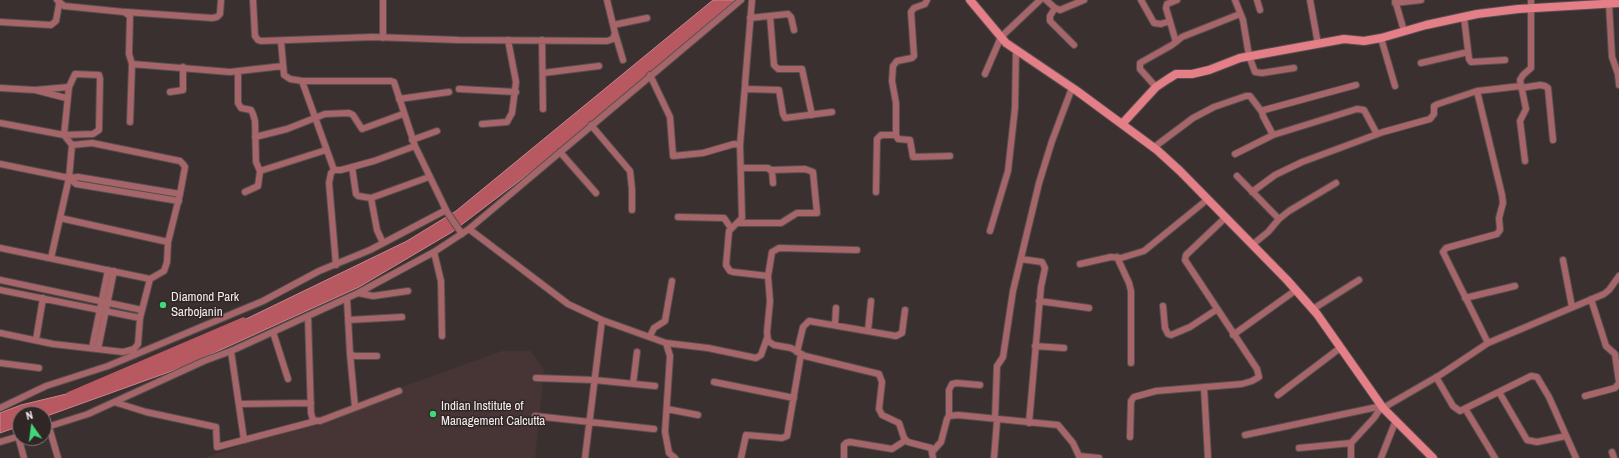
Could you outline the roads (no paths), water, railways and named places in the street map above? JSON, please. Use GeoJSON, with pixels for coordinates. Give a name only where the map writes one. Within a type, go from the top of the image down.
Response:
{"type":"FeatureCollection","features":[{"type":"Feature","properties":{"kind":"street"},"geometry":{"type":"LineString","coordinates":[[0,22],[51,25],[56,21],[58,2],[64,6],[212,18],[217,17],[220,14],[221,0]]}},
{"type":"Feature","properties":{"kind":"street"},"geometry":{"type":"LineString","coordinates":[[253,0],[255,36],[258,40],[384,38],[607,41],[613,39],[615,33]]}},
{"type":"Feature","properties":{"kind":"street"},"geometry":{"type":"LineString","coordinates":[[383,0],[384,38]]}},
{"type":"Feature","properties":{"kind":"street"},"geometry":{"type":"LineString","coordinates":[[607,0],[623,60]]}},
{"type":"Feature","properties":{"kind":"street"},"geometry":{"type":"LineString","coordinates":[[52,426],[88,414],[204,361],[231,352],[358,293],[434,252],[460,232],[469,229],[650,75],[741,0]]}},
{"type":"Feature","properties":{"kind":"street"},"geometry":{"type":"LineString","coordinates":[[752,0],[740,145],[742,218],[731,228],[727,246],[727,268],[733,272],[768,276]]}},
{"type":"Feature","properties":{"kind":"street"},"geometry":{"type":"LineString","coordinates":[[927,0],[925,4],[914,8],[911,12],[914,56],[912,58],[898,61],[894,66],[892,81],[896,103],[896,135],[898,139],[910,140],[913,157],[950,156]]}},
{"type":"Feature","properties":{"kind":"street"},"geometry":{"type":"LineString","coordinates":[[970,0],[1001,37],[1016,50],[1122,124],[1180,171],[1313,309],[1383,407],[1433,458]]}},
{"type":"Feature","properties":{"kind":"street"},"geometry":{"type":"LineString","coordinates":[[985,74],[1001,37],[1040,0]]}},
{"type":"Feature","properties":{"kind":"street"},"geometry":{"type":"LineString","coordinates":[[1046,0],[1055,8],[1060,10],[1084,0]]}},
{"type":"Feature","properties":{"kind":"street"},"geometry":{"type":"LineString","coordinates":[[1141,0],[1154,23],[1161,24],[1170,21]]}},
{"type":"Feature","properties":{"kind":"street"},"geometry":{"type":"LineString","coordinates":[[1176,42],[1166,6],[1177,0]]}},
{"type":"Feature","properties":{"kind":"street"},"geometry":{"type":"LineString","coordinates":[[1235,0],[1246,34],[1249,56],[1253,69],[1257,73],[1294,68]]}},
{"type":"Feature","properties":{"kind":"street"},"geometry":{"type":"LineString","coordinates":[[1257,0],[1260,10]]}},
{"type":"Feature","properties":{"kind":"street"},"geometry":{"type":"LineString","coordinates":[[1310,0],[1318,44]]}},
{"type":"Feature","properties":{"kind":"street"},"geometry":{"type":"LineString","coordinates":[[1404,32],[1395,2],[1421,0]]}},
{"type":"Feature","properties":{"kind":"street"},"geometry":{"type":"LineString","coordinates":[[1122,124],[1156,87],[1176,74],[1192,74],[1249,56],[1344,39],[1364,41],[1381,38],[1464,17],[1531,4],[1599,2],[1609,4],[1619,3]]}},
{"type":"Feature","properties":{"kind":"street"},"geometry":{"type":"LineString","coordinates":[[1525,161],[1520,121],[1526,109],[1521,87],[1521,77],[1531,68],[1531,4]]}},
{"type":"Feature","properties":{"kind":"street"},"geometry":{"type":"LineString","coordinates":[[1609,4],[1612,57],[1618,74],[1619,85]]}},
{"type":"Feature","properties":{"kind":"street"},"geometry":{"type":"LineString","coordinates":[[1055,8],[1050,16],[1050,21],[1074,45]]}},
{"type":"Feature","properties":{"kind":"street"},"geometry":{"type":"LineString","coordinates":[[124,12],[130,16],[129,54],[132,64],[130,122]]}},
{"type":"Feature","properties":{"kind":"street"},"geometry":{"type":"LineString","coordinates":[[1156,87],[1139,66],[1140,63],[1198,29],[1240,14]]}},
{"type":"Feature","properties":{"kind":"street"},"geometry":{"type":"LineString","coordinates":[[770,16],[774,66],[778,69],[802,69],[812,115]]}},
{"type":"Feature","properties":{"kind":"street"},"geometry":{"type":"LineString","coordinates":[[750,18],[790,16],[794,30]]}},
{"type":"Feature","properties":{"kind":"street"},"geometry":{"type":"LineString","coordinates":[[1464,17],[1469,59],[1473,62],[1505,60]]}},
{"type":"Feature","properties":{"kind":"street"},"geometry":{"type":"LineString","coordinates":[[613,25],[647,18]]}},
{"type":"Feature","properties":{"kind":"street"},"geometry":{"type":"LineString","coordinates":[[1381,38],[1395,86]]}},
{"type":"Feature","properties":{"kind":"street"},"geometry":{"type":"LineString","coordinates":[[281,40],[284,74],[290,79],[302,81],[391,81],[396,85],[403,114],[413,143],[429,177],[460,232]]}},
{"type":"Feature","properties":{"kind":"street"},"geometry":{"type":"LineString","coordinates":[[482,124],[507,122],[512,114],[516,92],[515,69],[508,40]]}},
{"type":"Feature","properties":{"kind":"street"},"geometry":{"type":"LineString","coordinates":[[542,40],[543,109]]}},
{"type":"Feature","properties":{"kind":"street"},"geometry":{"type":"LineString","coordinates":[[990,231],[1008,171],[1015,108],[1016,50]]}},
{"type":"Feature","properties":{"kind":"street"},"geometry":{"type":"LineString","coordinates":[[1421,62],[1468,52]]}},
{"type":"Feature","properties":{"kind":"street"},"geometry":{"type":"LineString","coordinates":[[132,64],[238,71],[283,66]]}},
{"type":"Feature","properties":{"kind":"street"},"geometry":{"type":"LineString","coordinates":[[543,73],[599,66]]}},
{"type":"Feature","properties":{"kind":"street"},"geometry":{"type":"LineString","coordinates":[[170,92],[182,90],[183,67]]}},
{"type":"Feature","properties":{"kind":"street"},"geometry":{"type":"LineString","coordinates":[[238,71],[238,103],[241,108],[251,110],[253,114],[255,121],[256,166],[260,171],[258,186],[245,192]]}},
{"type":"Feature","properties":{"kind":"street"},"geometry":{"type":"LineString","coordinates":[[0,123],[64,135],[93,134],[99,130],[100,79],[98,75],[74,74],[69,87],[66,98],[64,135],[72,145],[69,178],[51,258]]}},
{"type":"Feature","properties":{"kind":"street"},"geometry":{"type":"LineString","coordinates":[[650,75],[670,117],[673,156],[704,153],[734,144],[740,145]]}},
{"type":"Feature","properties":{"kind":"street"},"geometry":{"type":"LineString","coordinates":[[302,81],[334,170]]}},
{"type":"Feature","properties":{"kind":"street"},"geometry":{"type":"LineString","coordinates":[[1262,112],[1269,108],[1356,85]]}},
{"type":"Feature","properties":{"kind":"street"},"geometry":{"type":"LineString","coordinates":[[1252,192],[1270,179],[1302,162],[1377,134],[1430,119],[1434,114],[1434,106],[1477,92],[1540,85],[1546,86],[1548,88],[1553,140]]}},
{"type":"Feature","properties":{"kind":"street"},"geometry":{"type":"LineString","coordinates":[[745,86],[748,90],[779,90],[783,114],[786,118],[832,112]]}},
{"type":"Feature","properties":{"kind":"street"},"geometry":{"type":"LineString","coordinates":[[0,88],[35,90],[69,87]]}},
{"type":"Feature","properties":{"kind":"street"},"geometry":{"type":"LineString","coordinates":[[994,458],[997,421],[995,419],[997,366],[1003,358],[1013,291],[1039,183],[1052,141],[1072,88]]}},
{"type":"Feature","properties":{"kind":"street"},"geometry":{"type":"LineString","coordinates":[[459,89],[516,92]]}},
{"type":"Feature","properties":{"kind":"street"},"geometry":{"type":"LineString","coordinates":[[35,90],[66,98]]}},
{"type":"Feature","properties":{"kind":"street"},"geometry":{"type":"LineString","coordinates":[[400,99],[449,92]]}},
{"type":"Feature","properties":{"kind":"street"},"geometry":{"type":"LineString","coordinates":[[1477,92],[1503,200],[1500,210],[1499,232],[1444,249],[1445,255],[1465,298],[1488,343]]}},
{"type":"Feature","properties":{"kind":"street"},"geometry":{"type":"LineString","coordinates":[[1153,148],[1201,114],[1246,96],[1250,96],[1262,112],[1273,135]]}},
{"type":"Feature","properties":{"kind":"street"},"geometry":{"type":"LineString","coordinates":[[1235,154],[1273,135],[1360,108],[1364,110],[1377,134]]}},
{"type":"Feature","properties":{"kind":"street"},"geometry":{"type":"LineString","coordinates":[[255,137],[315,119],[325,114],[350,113],[362,129],[403,114]]}},
{"type":"Feature","properties":{"kind":"street"},"geometry":{"type":"LineString","coordinates":[[591,126],[630,171],[632,210]]}},
{"type":"Feature","properties":{"kind":"street"},"geometry":{"type":"LineString","coordinates":[[336,265],[329,183],[331,174],[334,170],[352,167],[413,143],[437,131]]}},
{"type":"Feature","properties":{"kind":"street"},"geometry":{"type":"LineString","coordinates":[[876,192],[877,139],[881,136],[896,135]]}},
{"type":"Feature","properties":{"kind":"street"},"geometry":{"type":"LineString","coordinates":[[0,248],[150,279],[164,271],[167,262],[168,242],[179,201],[185,167],[180,161],[92,143],[72,145]]}},
{"type":"Feature","properties":{"kind":"street"},"geometry":{"type":"LineString","coordinates":[[260,171],[326,150]]}},
{"type":"Feature","properties":{"kind":"street"},"geometry":{"type":"LineString","coordinates":[[560,152],[596,193]]}},
{"type":"Feature","properties":{"kind":"street"},"geometry":{"type":"LineString","coordinates":[[0,164],[69,178],[78,177],[180,194]]}},
{"type":"Feature","properties":{"kind":"street"},"geometry":{"type":"LineString","coordinates":[[352,167],[357,196],[371,198],[429,177]]}},
{"type":"Feature","properties":{"kind":"street"},"geometry":{"type":"LineString","coordinates":[[738,223],[781,223],[796,213],[817,213],[813,172],[805,169],[770,170],[741,168]]}},
{"type":"Feature","properties":{"kind":"street"},"geometry":{"type":"LineString","coordinates":[[770,170],[773,183]]}},
{"type":"Feature","properties":{"kind":"street"},"geometry":{"type":"LineString","coordinates":[[1237,176],[1279,219]]}},
{"type":"Feature","properties":{"kind":"street"},"geometry":{"type":"LineString","coordinates":[[69,178],[76,184],[179,201]]}},
{"type":"Feature","properties":{"kind":"street"},"geometry":{"type":"LineString","coordinates":[[1252,245],[1268,232],[1289,210],[1336,183]]}},
{"type":"Feature","properties":{"kind":"street"},"geometry":{"type":"LineString","coordinates":[[371,198],[378,230],[383,243]]}},
{"type":"Feature","properties":{"kind":"street"},"geometry":{"type":"LineString","coordinates":[[1080,264],[1103,258],[1127,256],[1147,249],[1208,200]]}},
{"type":"Feature","properties":{"kind":"street"},"geometry":{"type":"LineString","coordinates":[[0,408],[40,388],[108,366],[263,301],[319,272],[383,243],[447,211]]}},
{"type":"Feature","properties":{"kind":"street"},"geometry":{"type":"LineString","coordinates":[[678,217],[724,218],[731,228]]}},
{"type":"Feature","properties":{"kind":"street"},"geometry":{"type":"LineString","coordinates":[[60,218],[168,242]]}},
{"type":"Feature","properties":{"kind":"street"},"geometry":{"type":"LineString","coordinates":[[1130,437],[1131,401],[1134,397],[1156,390],[1248,383],[1259,377],[1257,369],[1216,310],[1185,258],[1226,218]]}},
{"type":"Feature","properties":{"kind":"street"},"geometry":{"type":"LineString","coordinates":[[469,229],[498,249],[533,279],[568,304],[602,320],[666,343],[708,348],[756,358],[761,355],[767,338],[770,300],[768,276],[772,252],[779,248],[857,250]]}},
{"type":"Feature","properties":{"kind":"street"},"geometry":{"type":"LineString","coordinates":[[434,252],[441,281],[442,336]]}},
{"type":"Feature","properties":{"kind":"street"},"geometry":{"type":"LineString","coordinates":[[1117,257],[1129,283],[1131,363]]}},
{"type":"Feature","properties":{"kind":"street"},"geometry":{"type":"LineString","coordinates":[[1021,259],[1042,262],[1044,265],[1039,301],[1029,423]]}},
{"type":"Feature","properties":{"kind":"street"},"geometry":{"type":"LineString","coordinates":[[1563,260],[1572,307]]}},
{"type":"Feature","properties":{"kind":"street"},"geometry":{"type":"LineString","coordinates":[[95,349],[111,271]]}},
{"type":"Feature","properties":{"kind":"street"},"geometry":{"type":"LineString","coordinates":[[1245,435],[1383,407],[1436,377],[1488,343],[1609,290],[1619,276]]}},
{"type":"Feature","properties":{"kind":"street"},"geometry":{"type":"LineString","coordinates":[[0,333],[95,349],[123,352],[134,349],[138,344],[140,318],[150,279]]}},
{"type":"Feature","properties":{"kind":"street"},"geometry":{"type":"LineString","coordinates":[[0,280],[142,310]]}},
{"type":"Feature","properties":{"kind":"street"},"geometry":{"type":"LineString","coordinates":[[1313,309],[1359,280]]}},
{"type":"Feature","properties":{"kind":"street"},"geometry":{"type":"LineString","coordinates":[[650,336],[654,328],[665,322],[672,281]]}},
{"type":"Feature","properties":{"kind":"street"},"geometry":{"type":"LineString","coordinates":[[1465,298],[1515,286]]}},
{"type":"Feature","properties":{"kind":"street"},"geometry":{"type":"LineString","coordinates":[[0,290],[140,318]]}},
{"type":"Feature","properties":{"kind":"street"},"geometry":{"type":"LineString","coordinates":[[1233,335],[1296,290]]}},
{"type":"Feature","properties":{"kind":"street"},"geometry":{"type":"LineString","coordinates":[[358,293],[373,296],[408,291]]}},
{"type":"Feature","properties":{"kind":"street"},"geometry":{"type":"LineString","coordinates":[[36,340],[43,298]]}},
{"type":"Feature","properties":{"kind":"street"},"geometry":{"type":"LineString","coordinates":[[347,298],[350,354],[356,407]]}},
{"type":"Feature","properties":{"kind":"street"},"geometry":{"type":"LineString","coordinates":[[1585,396],[1615,388],[1619,382],[1615,354],[1606,346],[1591,299]]}},
{"type":"Feature","properties":{"kind":"street"},"geometry":{"type":"LineString","coordinates":[[868,330],[871,301]]}},
{"type":"Feature","properties":{"kind":"street"},"geometry":{"type":"LineString","coordinates":[[1039,301],[1088,308]]}},
{"type":"Feature","properties":{"kind":"street"},"geometry":{"type":"LineString","coordinates":[[1163,306],[1166,328],[1168,334],[1171,335],[1190,327],[1216,310]]}},
{"type":"Feature","properties":{"kind":"street"},"geometry":{"type":"LineString","coordinates":[[835,324],[836,308]]}},
{"type":"Feature","properties":{"kind":"street"},"geometry":{"type":"LineString","coordinates":[[741,458],[746,435],[782,438],[787,436],[794,398],[799,353],[805,323],[813,321],[900,335],[903,328],[905,310]]}},
{"type":"Feature","properties":{"kind":"street"},"geometry":{"type":"LineString","coordinates":[[308,316],[312,418],[316,421]]}},
{"type":"Feature","properties":{"kind":"street"},"geometry":{"type":"LineString","coordinates":[[348,320],[402,316]]}},
{"type":"Feature","properties":{"kind":"street"},"geometry":{"type":"LineString","coordinates":[[585,458],[602,320]]}},
{"type":"Feature","properties":{"kind":"street"},"geometry":{"type":"LineString","coordinates":[[273,332],[288,379]]}},
{"type":"Feature","properties":{"kind":"street"},"geometry":{"type":"LineString","coordinates":[[767,338],[770,343],[791,348],[799,353],[879,374],[882,382],[880,412],[884,417],[900,423],[906,440]]}},
{"type":"Feature","properties":{"kind":"street"},"geometry":{"type":"LineString","coordinates":[[666,343],[670,356],[665,432],[668,456],[675,458]]}},
{"type":"Feature","properties":{"kind":"street"},"geometry":{"type":"LineString","coordinates":[[1035,346],[1064,348]]}},
{"type":"Feature","properties":{"kind":"street"},"geometry":{"type":"LineString","coordinates":[[1278,395],[1340,348]]}},
{"type":"Feature","properties":{"kind":"street"},"geometry":{"type":"LineString","coordinates":[[231,352],[244,440]]}},
{"type":"Feature","properties":{"kind":"street"},"geometry":{"type":"LineString","coordinates":[[633,384],[637,352]]}},
{"type":"Feature","properties":{"kind":"street"},"geometry":{"type":"LineString","coordinates":[[350,354],[355,356],[376,356]]}},
{"type":"Feature","properties":{"kind":"street"},"geometry":{"type":"LineString","coordinates":[[0,363],[39,368]]}},
{"type":"Feature","properties":{"kind":"street"},"geometry":{"type":"LineString","coordinates":[[1436,377],[1453,406],[1460,411],[1466,410],[1531,376],[1537,377],[1576,458]]}},
{"type":"Feature","properties":{"kind":"street"},"geometry":{"type":"LineString","coordinates":[[536,378],[594,380],[655,386]]}},
{"type":"Feature","properties":{"kind":"street"},"geometry":{"type":"LineString","coordinates":[[714,382],[794,398]]}},
{"type":"Feature","properties":{"kind":"street"},"geometry":{"type":"LineString","coordinates":[[933,458],[933,451],[941,442],[945,421],[949,416],[949,390],[952,384],[980,385]]}},
{"type":"Feature","properties":{"kind":"street"},"geometry":{"type":"LineString","coordinates":[[1204,387],[1208,458]]}},
{"type":"Feature","properties":{"kind":"street"},"geometry":{"type":"LineString","coordinates":[[114,402],[146,412],[216,427],[217,447],[316,421],[399,391]]}},
{"type":"Feature","properties":{"kind":"street"},"geometry":{"type":"LineString","coordinates":[[1499,392],[1527,440],[1537,442],[1566,436]]}},
{"type":"Feature","properties":{"kind":"street"},"geometry":{"type":"LineString","coordinates":[[239,404],[311,403]]}},
{"type":"Feature","properties":{"kind":"street"},"geometry":{"type":"LineString","coordinates":[[1351,458],[1352,443],[1383,407]]}},
{"type":"Feature","properties":{"kind":"street"},"geometry":{"type":"LineString","coordinates":[[667,409],[698,415]]}},
{"type":"Feature","properties":{"kind":"street"},"geometry":{"type":"LineString","coordinates":[[1466,410],[1495,458]]}},
{"type":"Feature","properties":{"kind":"street"},"geometry":{"type":"LineString","coordinates":[[949,416],[958,415],[1060,426],[1064,434],[1073,443],[1079,456],[1099,458]]}},
{"type":"Feature","properties":{"kind":"street"},"geometry":{"type":"LineString","coordinates":[[535,416],[654,429]]}},
{"type":"Feature","properties":{"kind":"street"},"geometry":{"type":"LineString","coordinates":[[1381,458],[1396,420]]}},
{"type":"Feature","properties":{"kind":"street"},"geometry":{"type":"LineString","coordinates":[[0,442],[12,438]]}},
{"type":"Feature","properties":{"kind":"street"},"geometry":{"type":"LineString","coordinates":[[844,458],[844,446],[846,443],[850,442],[892,449],[906,440],[927,446],[933,451]]}},
{"type":"Feature","properties":{"kind":"street"},"geometry":{"type":"LineString","coordinates":[[52,443],[58,458]]}},
{"type":"Feature","properties":{"kind":"street"},"geometry":{"type":"LineString","coordinates":[[1299,448],[1352,443]]}},
{"type":"Feature","properties":{"kind":"street"},"geometry":{"type":"LineString","coordinates":[[21,446],[24,458]]}},
{"type":"Feature","properties":{"kind":"waterway"},"geometry":{"type":"LineString","coordinates":[[70,395],[243,321]]}},
{"type":"Feature","properties":{"kind":"place","name":"Diamond Park Sarbojanin"},"geometry":{"type":"Point","coordinates":[163,305]}},
{"type":"Feature","properties":{"kind":"place","name":"Indian Institute of Management Calcutta"},"geometry":{"type":"Point","coordinates":[433,414]}}]}
